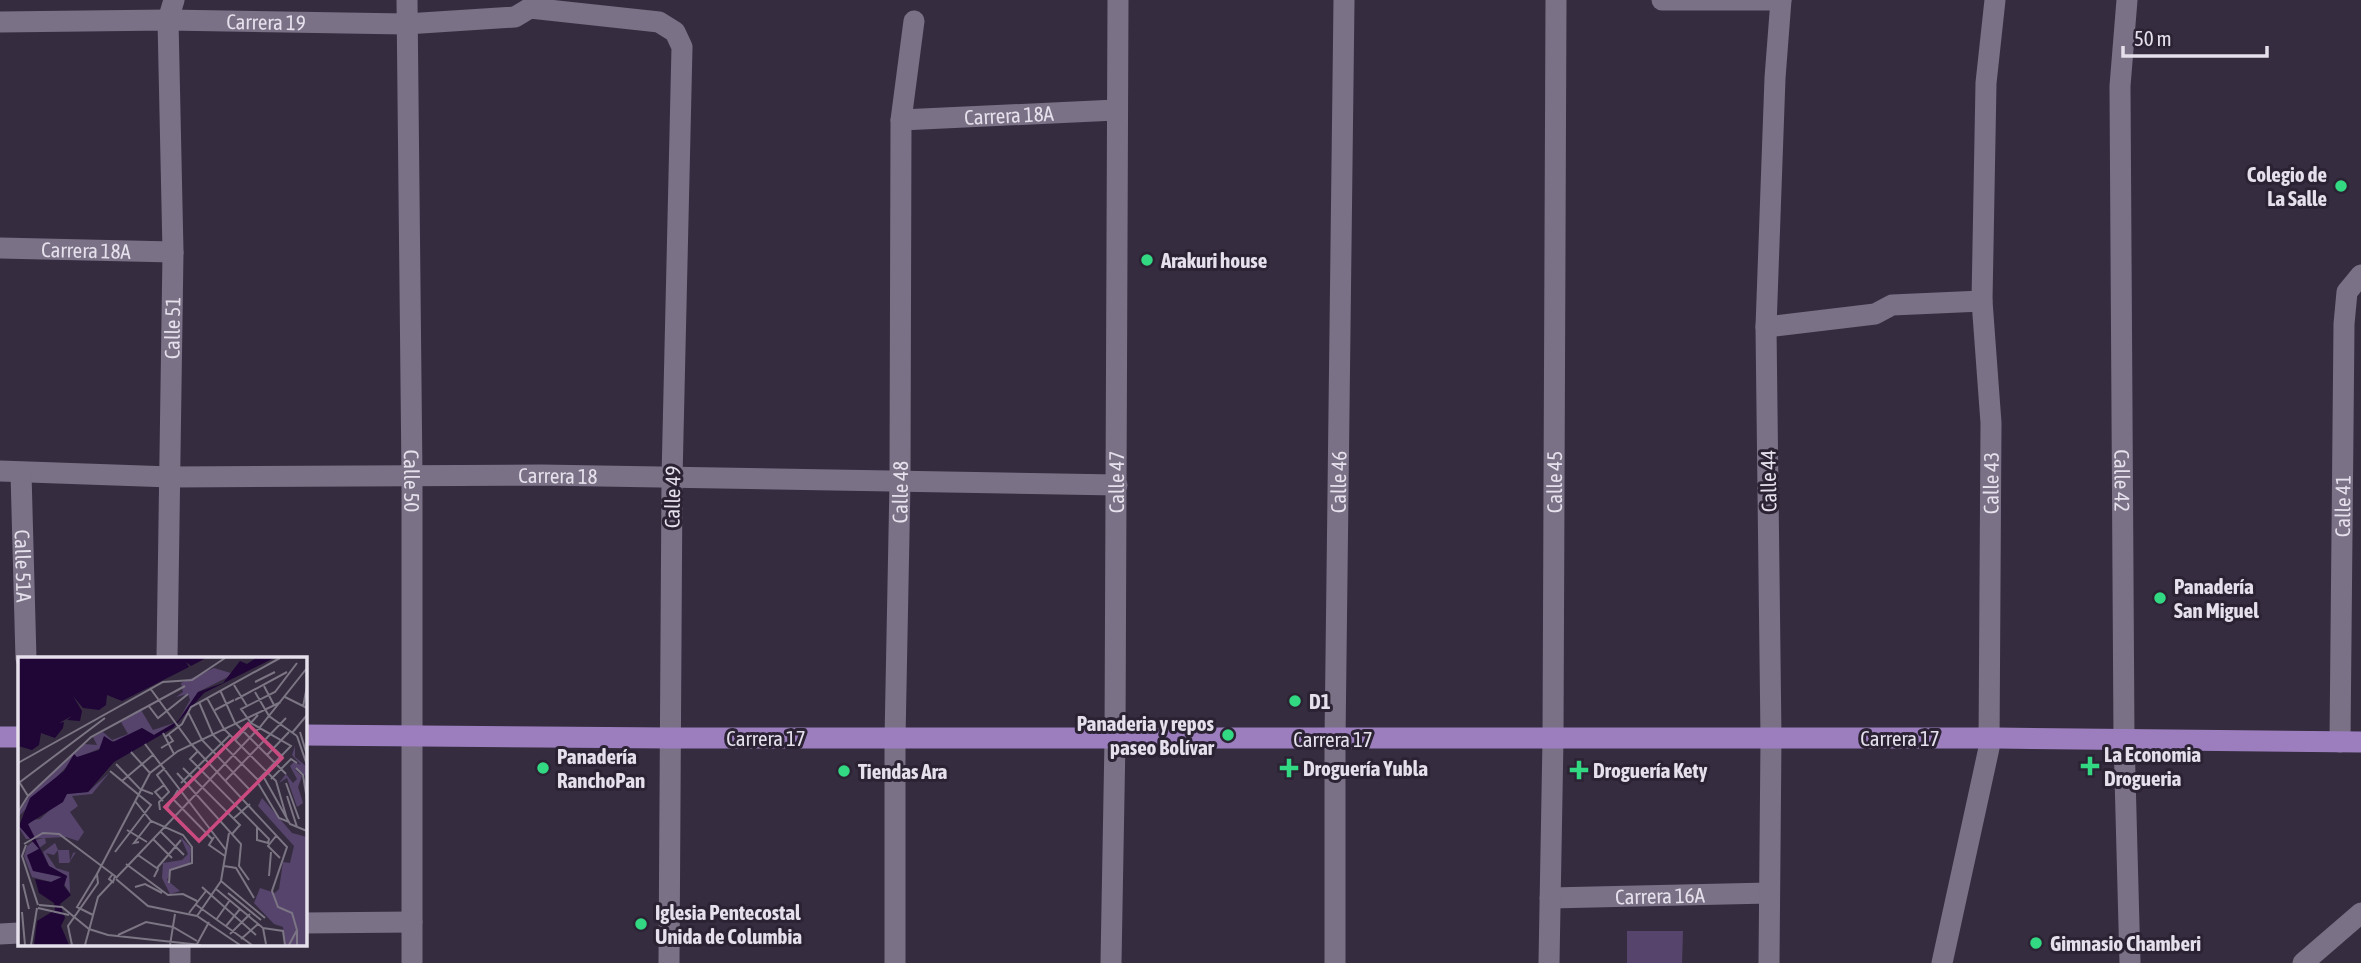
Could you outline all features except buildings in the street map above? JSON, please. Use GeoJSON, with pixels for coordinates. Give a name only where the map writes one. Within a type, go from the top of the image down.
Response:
{"type":"FeatureCollection","features":[{"type":"Feature","properties":{"kind":"main road","name":"Carrera 17"},"geometry":{"type":"LineString","coordinates":[[306,735],[1335,740],[1989,738],[2351,742]]}},
{"type":"Feature","properties":{"kind":"main road"},"geometry":{"type":"LineString","coordinates":[[0,737],[18,737]]}},
{"type":"Feature","properties":{"kind":"street","name":"Calle 50"},"geometry":{"type":"LineString","coordinates":[[407,0],[412,477],[412,963]]}},
{"type":"Feature","properties":{"kind":"street","name":"Calle 47"},"geometry":{"type":"LineString","coordinates":[[1111,963],[1115,739],[1118,0]]}},
{"type":"Feature","properties":{"kind":"street","name":"Calle 46"},"geometry":{"type":"LineString","coordinates":[[1335,963],[1344,0]]}},
{"type":"Feature","properties":{"kind":"street","name":"Calle 45"},"geometry":{"type":"LineString","coordinates":[[1549,963],[1553,739],[1556,0]]}},
{"type":"Feature","properties":{"kind":"street"},"geometry":{"type":"LineString","coordinates":[[1662,0],[1781,0]]}},
{"type":"Feature","properties":{"kind":"street","name":"Calle 44"},"geometry":{"type":"LineString","coordinates":[[1769,963],[1771,738],[1766,327],[1775,78],[1781,0]]}},
{"type":"Feature","properties":{"kind":"street","name":"Calle 43"},"geometry":{"type":"LineString","coordinates":[[1942,963],[1989,738],[1991,423],[1983,301],[1986,83],[1995,0]]}},
{"type":"Feature","properties":{"kind":"street","name":"Calle 42"},"geometry":{"type":"LineString","coordinates":[[2127,0],[2120,86],[2124,739],[2130,963]]}},
{"type":"Feature","properties":{"kind":"street","name":"Carrera 19"},"geometry":{"type":"LineString","coordinates":[[0,22],[171,10],[406,24],[515,17],[532,4]]}},
{"type":"Feature","properties":{"kind":"street","name":"Calle 49"},"geometry":{"type":"LineString","coordinates":[[532,4],[659,22],[675,32],[682,47],[671,478],[669,963]]}},
{"type":"Feature","properties":{"kind":"street","name":"Calle 51"},"geometry":{"type":"LineString","coordinates":[[167,657],[173,252],[171,10]]}},
{"type":"Feature","properties":{"kind":"street","name":"Calle 48"},"geometry":{"type":"LineString","coordinates":[[895,963],[901,120],[914,21]]}},
{"type":"Feature","properties":{"kind":"street","name":"Carrera 18A"},"geometry":{"type":"LineString","coordinates":[[901,120],[1116,110]]}},
{"type":"Feature","properties":{"kind":"street","name":"Carrera 18A"},"geometry":{"type":"LineString","coordinates":[[0,248],[173,252]]}},
{"type":"Feature","properties":{"kind":"street","name":"Calle 41"},"geometry":{"type":"LineString","coordinates":[[2351,742],[2344,324],[2347,292],[2361,275]]}},
{"type":"Feature","properties":{"kind":"street"},"geometry":{"type":"LineString","coordinates":[[1766,327],[1875,314],[1892,305],[1983,301]]}},
{"type":"Feature","properties":{"kind":"street","name":"Carrera 18"},"geometry":{"type":"LineString","coordinates":[[11,472],[171,477],[541,475],[1116,485]]}},
{"type":"Feature","properties":{"kind":"street","name":"Calle 51A"},"geometry":{"type":"LineString","coordinates":[[11,472],[26,657]]}},
{"type":"Feature","properties":{"kind":"street","name":"Carrera 16A"},"geometry":{"type":"LineString","coordinates":[[1550,898],[1769,893]]}},
{"type":"Feature","properties":{"kind":"street"},"geometry":{"type":"LineString","coordinates":[[2303,963],[2361,913]]}},
{"type":"Feature","properties":{"kind":"street"},"geometry":{"type":"LineString","coordinates":[[306,923],[412,922]]}},
{"type":"Feature","properties":{"kind":"street"},"geometry":{"type":"LineString","coordinates":[[0,933],[18,933]]}},
{"type":"Feature","properties":{"kind":"shaded area"},"geometry":{"type":"Polygon","coordinates":[[[1627,931],[1683,931],[1682,963],[1627,963],[1627,931]]]}},
{"type":"Feature","properties":{"kind":"place","name":"Colegio de La Salle"},"geometry":{"type":"Point","coordinates":[2341,186]}},
{"type":"Feature","properties":{"kind":"place","name":"Arakuri house"},"geometry":{"type":"Point","coordinates":[1147,260]}},
{"type":"Feature","properties":{"kind":"place","name":"Panadería San Miguel"},"geometry":{"type":"Point","coordinates":[2160,598]}},
{"type":"Feature","properties":{"kind":"place","name":"D1"},"geometry":{"type":"Point","coordinates":[1295,701]}},
{"type":"Feature","properties":{"kind":"place","name":"Panaderia y repos paseo Bolívar"},"geometry":{"type":"Point","coordinates":[1228,735]}},
{"type":"Feature","properties":{"kind":"place","name":"La Economia Drogueria"},"geometry":{"type":"Point","coordinates":[2090,766]}},
{"type":"Feature","properties":{"kind":"place","name":"Panadería RanchoPan"},"geometry":{"type":"Point","coordinates":[543,768]}},
{"type":"Feature","properties":{"kind":"place","name":"Droguería Yubla"},"geometry":{"type":"Point","coordinates":[1289,768]}},
{"type":"Feature","properties":{"kind":"place","name":"Droguería Kety"},"geometry":{"type":"Point","coordinates":[1579,770]}},
{"type":"Feature","properties":{"kind":"place","name":"Tiendas Ara"},"geometry":{"type":"Point","coordinates":[844,771]}},
{"type":"Feature","properties":{"kind":"place","name":"Iglesia Pentecostal Unida de Columbia"},"geometry":{"type":"Point","coordinates":[641,924]}},
{"type":"Feature","properties":{"kind":"place","name":"Gimnasio Chamberi"},"geometry":{"type":"Point","coordinates":[2036,943]}}]}
